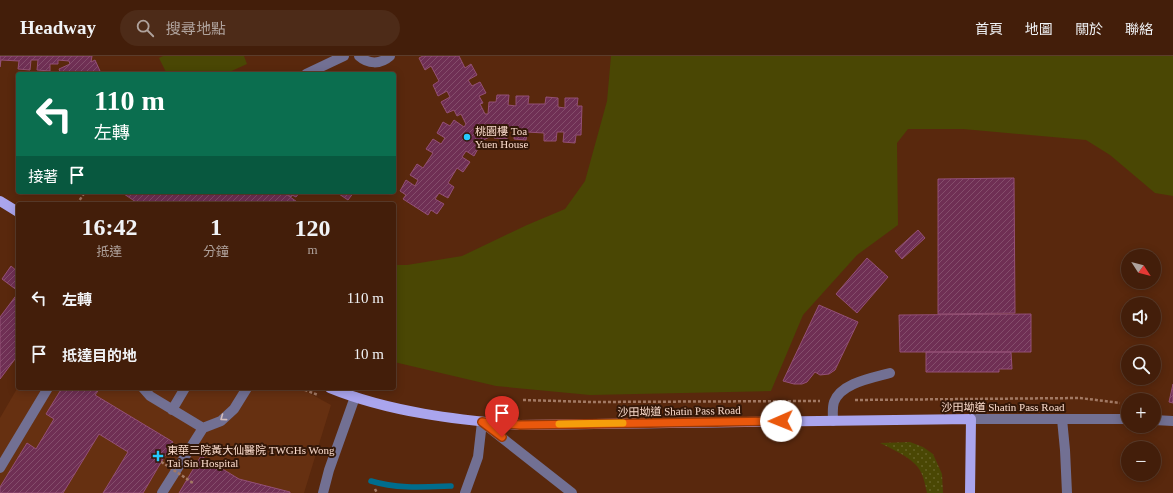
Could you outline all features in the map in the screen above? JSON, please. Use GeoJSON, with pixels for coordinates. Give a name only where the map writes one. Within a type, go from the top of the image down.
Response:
{"type":"FeatureCollection","features":[{"type":"Feature","properties":{"kind":"main road"},"geometry":{"type":"LineString","coordinates":[[0,201],[16,211]]}},
{"type":"Feature","properties":{"kind":"main road","name":"沙田坳道 Shatin Pass Road"},"geometry":{"type":"LineString","coordinates":[[335,390],[355,398],[405,410],[482,422],[520,425],[971,419]]}},
{"type":"Feature","properties":{"kind":"main road"},"geometry":{"type":"LineString","coordinates":[[970,493],[971,419]]}},
{"type":"Feature","properties":{"kind":"street"},"geometry":{"type":"LineString","coordinates":[[310,72],[344,56]]}},
{"type":"Feature","properties":{"kind":"street"},"geometry":{"type":"LineString","coordinates":[[359,56],[365,61],[372,63],[380,62],[390,56]]}},
{"type":"Feature","properties":{"kind":"street"},"geometry":{"type":"LineString","coordinates":[[833,421],[833,408],[841,391],[857,382],[890,373]]}},
{"type":"Feature","properties":{"kind":"street"},"geometry":{"type":"LineString","coordinates":[[0,468],[47,390]]}},
{"type":"Feature","properties":{"kind":"street"},"geometry":{"type":"LineString","coordinates":[[145,390],[150,396],[203,428]]}},
{"type":"Feature","properties":{"kind":"street"},"geometry":{"type":"LineString","coordinates":[[172,410],[184,390]]}},
{"type":"Feature","properties":{"kind":"street"},"geometry":{"type":"LineString","coordinates":[[162,493],[203,428],[221,421],[234,409],[246,390]]}},
{"type":"Feature","properties":{"kind":"street"},"geometry":{"type":"LineString","coordinates":[[323,493],[329,470],[355,398]]}},
{"type":"Feature","properties":{"kind":"street","name":"沙田坳道 Shatin Pass Road"},"geometry":{"type":"LineString","coordinates":[[971,419],[1121,419]]}},
{"type":"Feature","properties":{"kind":"street"},"geometry":{"type":"LineString","coordinates":[[1062,419],[1067,493]]}},
{"type":"Feature","properties":{"kind":"street"},"geometry":{"type":"LineString","coordinates":[[1161,420],[1173,421]]}},
{"type":"Feature","properties":{"kind":"street"},"geometry":{"type":"LineString","coordinates":[[465,493],[478,456],[482,422]]}},
{"type":"Feature","properties":{"kind":"street"},"geometry":{"type":"LineString","coordinates":[[482,422],[572,493]]}},
{"type":"Feature","properties":{"kind":"path"},"geometry":{"type":"LineString","coordinates":[[157,459],[193,483]]}},
{"type":"Feature","properties":{"kind":"path"},"geometry":{"type":"LineString","coordinates":[[375,489],[377,493]]}},
{"type":"Feature","properties":{"kind":"shaded area"},"geometry":{"type":"Polygon","coordinates":[[[163,56],[244,56],[247,64],[229,72],[166,72],[159,58],[163,56]]]}},
{"type":"Feature","properties":{"kind":"shaded area"},"geometry":{"type":"Polygon","coordinates":[[[611,56],[1173,56],[1173,196],[1155,193],[1110,155],[1086,140],[963,129],[908,129],[897,143],[898,225],[857,255],[803,315],[771,391],[590,395],[496,386],[396,362],[396,265],[407,265],[462,256],[527,225],[565,209],[585,181],[607,101],[611,56]]]}},
{"type":"Feature","properties":{"kind":"shaded area","name":"東華三院黃大仙醫院 TWGHs Wong Tai Sin Hospital"},"geometry":{"type":"Polygon","coordinates":[[[16,390],[304,390],[331,405],[304,493],[0,493],[0,418],[16,390]]]}},
{"type":"Feature","properties":{"kind":"shaded area"},"geometry":{"type":"Polygon","coordinates":[[[910,442],[923,447],[933,454],[942,474],[943,493],[927,493],[918,467],[903,455],[880,443],[910,442]]]}},
{"type":"Feature","properties":{"kind":"building"},"geometry":{"type":"Polygon","coordinates":[[[0,56],[92,56],[91,62],[95,60],[100,71],[60,72],[59,69],[70,64],[69,61],[58,60],[58,64],[50,64],[50,71],[37,70],[38,60],[31,60],[30,70],[18,69],[19,61],[1,60],[0,67],[0,56]]]}},
{"type":"Feature","properties":{"kind":"building","name":"桃園樓 Toa Yuen House"},"geometry":{"type":"Polygon","coordinates":[[[423,56],[459,56],[465,68],[471,64],[477,75],[468,80],[472,86],[480,82],[486,93],[479,96],[483,103],[480,104],[485,114],[488,114],[489,102],[496,102],[497,95],[509,95],[508,105],[516,106],[516,96],[529,96],[528,104],[545,104],[546,97],[558,98],[558,107],[565,108],[565,98],[578,98],[577,106],[582,106],[581,135],[576,135],[575,143],[563,142],[564,132],[557,132],[556,141],[544,141],[544,133],[527,132],[526,140],[514,139],[515,130],[507,129],[507,139],[494,138],[494,135],[477,143],[480,145],[474,156],[466,151],[462,157],[470,162],[463,172],[457,168],[448,183],[454,187],[448,198],[439,193],[435,199],[444,204],[437,214],[431,210],[428,215],[403,199],[406,195],[400,191],[406,180],[415,186],[418,180],[410,175],[417,164],[423,168],[433,153],[426,149],[433,139],[441,144],[445,138],[437,133],[443,122],[450,126],[454,120],[464,127],[466,124],[461,114],[457,116],[454,110],[447,113],[441,102],[450,97],[447,91],[438,96],[433,85],[439,81],[431,66],[425,70],[419,58],[423,56]]]}},
{"type":"Feature","properties":{"kind":"building"},"geometry":{"type":"Polygon","coordinates":[[[1014,178],[1015,313],[938,314],[938,179],[1014,178]]]}},
{"type":"Feature","properties":{"kind":"building"},"geometry":{"type":"Polygon","coordinates":[[[124,194],[286,194],[297,202],[136,202],[124,194]]]}},
{"type":"Feature","properties":{"kind":"building"},"geometry":{"type":"Polygon","coordinates":[[[287,194],[298,194],[296,197],[292,195],[291,197],[287,194]]]}},
{"type":"Feature","properties":{"kind":"building"},"geometry":{"type":"Polygon","coordinates":[[[339,194],[352,194],[348,200],[339,194]]]}},
{"type":"Feature","properties":{"kind":"building"},"geometry":{"type":"Polygon","coordinates":[[[918,230],[925,238],[902,259],[895,251],[918,230]]]}},
{"type":"Feature","properties":{"kind":"building"},"geometry":{"type":"Polygon","coordinates":[[[867,258],[888,277],[857,313],[836,294],[867,258]]]}},
{"type":"Feature","properties":{"kind":"building"},"geometry":{"type":"Polygon","coordinates":[[[11,266],[16,270],[16,290],[2,279],[11,266]]]}},
{"type":"Feature","properties":{"kind":"building"},"geometry":{"type":"Polygon","coordinates":[[[16,296],[16,358],[0,379],[0,317],[16,296]]]}},
{"type":"Feature","properties":{"kind":"building"},"geometry":{"type":"Polygon","coordinates":[[[819,305],[858,322],[835,370],[829,374],[820,375],[815,372],[807,382],[802,384],[794,384],[783,381],[819,305]]]}},
{"type":"Feature","properties":{"kind":"building"},"geometry":{"type":"Polygon","coordinates":[[[1031,314],[1031,352],[900,352],[899,315],[1031,314]]]}},
{"type":"Feature","properties":{"kind":"building"},"geometry":{"type":"Polygon","coordinates":[[[926,352],[1011,352],[1012,369],[999,369],[999,372],[926,372],[926,352]]]}},
{"type":"Feature","properties":{"kind":"building"},"geometry":{"type":"Polygon","coordinates":[[[1173,384],[1173,403],[1169,402],[1173,384]]]}},
{"type":"Feature","properties":{"kind":"building"},"geometry":{"type":"Polygon","coordinates":[[[61,390],[99,390],[95,395],[173,442],[143,493],[103,493],[128,452],[99,434],[63,493],[0,493],[0,487],[27,443],[36,449],[54,419],[46,414],[61,390]]]}},
{"type":"Feature","properties":{"kind":"building"},"geometry":{"type":"Polygon","coordinates":[[[201,456],[239,479],[290,493],[179,493],[201,456]]]}},
{"type":"Feature","properties":{"kind":"waterway"},"geometry":{"type":"LineString","coordinates":[[371,481],[381,484],[401,486],[451,486]]}},
{"type":"Feature","properties":{"kind":"slow traffic"},"geometry":{"type":"LineString","coordinates":[[559,424],[623,423]]}},
{"type":"Feature","properties":{"kind":"place","name":"桃園樓 Toa Yuen House"},"geometry":{"type":"Point","coordinates":[467,137]}},
{"type":"Feature","properties":{"kind":"place","name":"東華三院黃大仙醫院 TWGHs Wong Tai Sin Hospital"},"geometry":{"type":"Point","coordinates":[158,456]}},
{"type":"Feature","properties":{"kind":"route"},"geometry":{"type":"LineString","coordinates":[[502,437],[482,422],[520,425],[781,421]]}}]}
